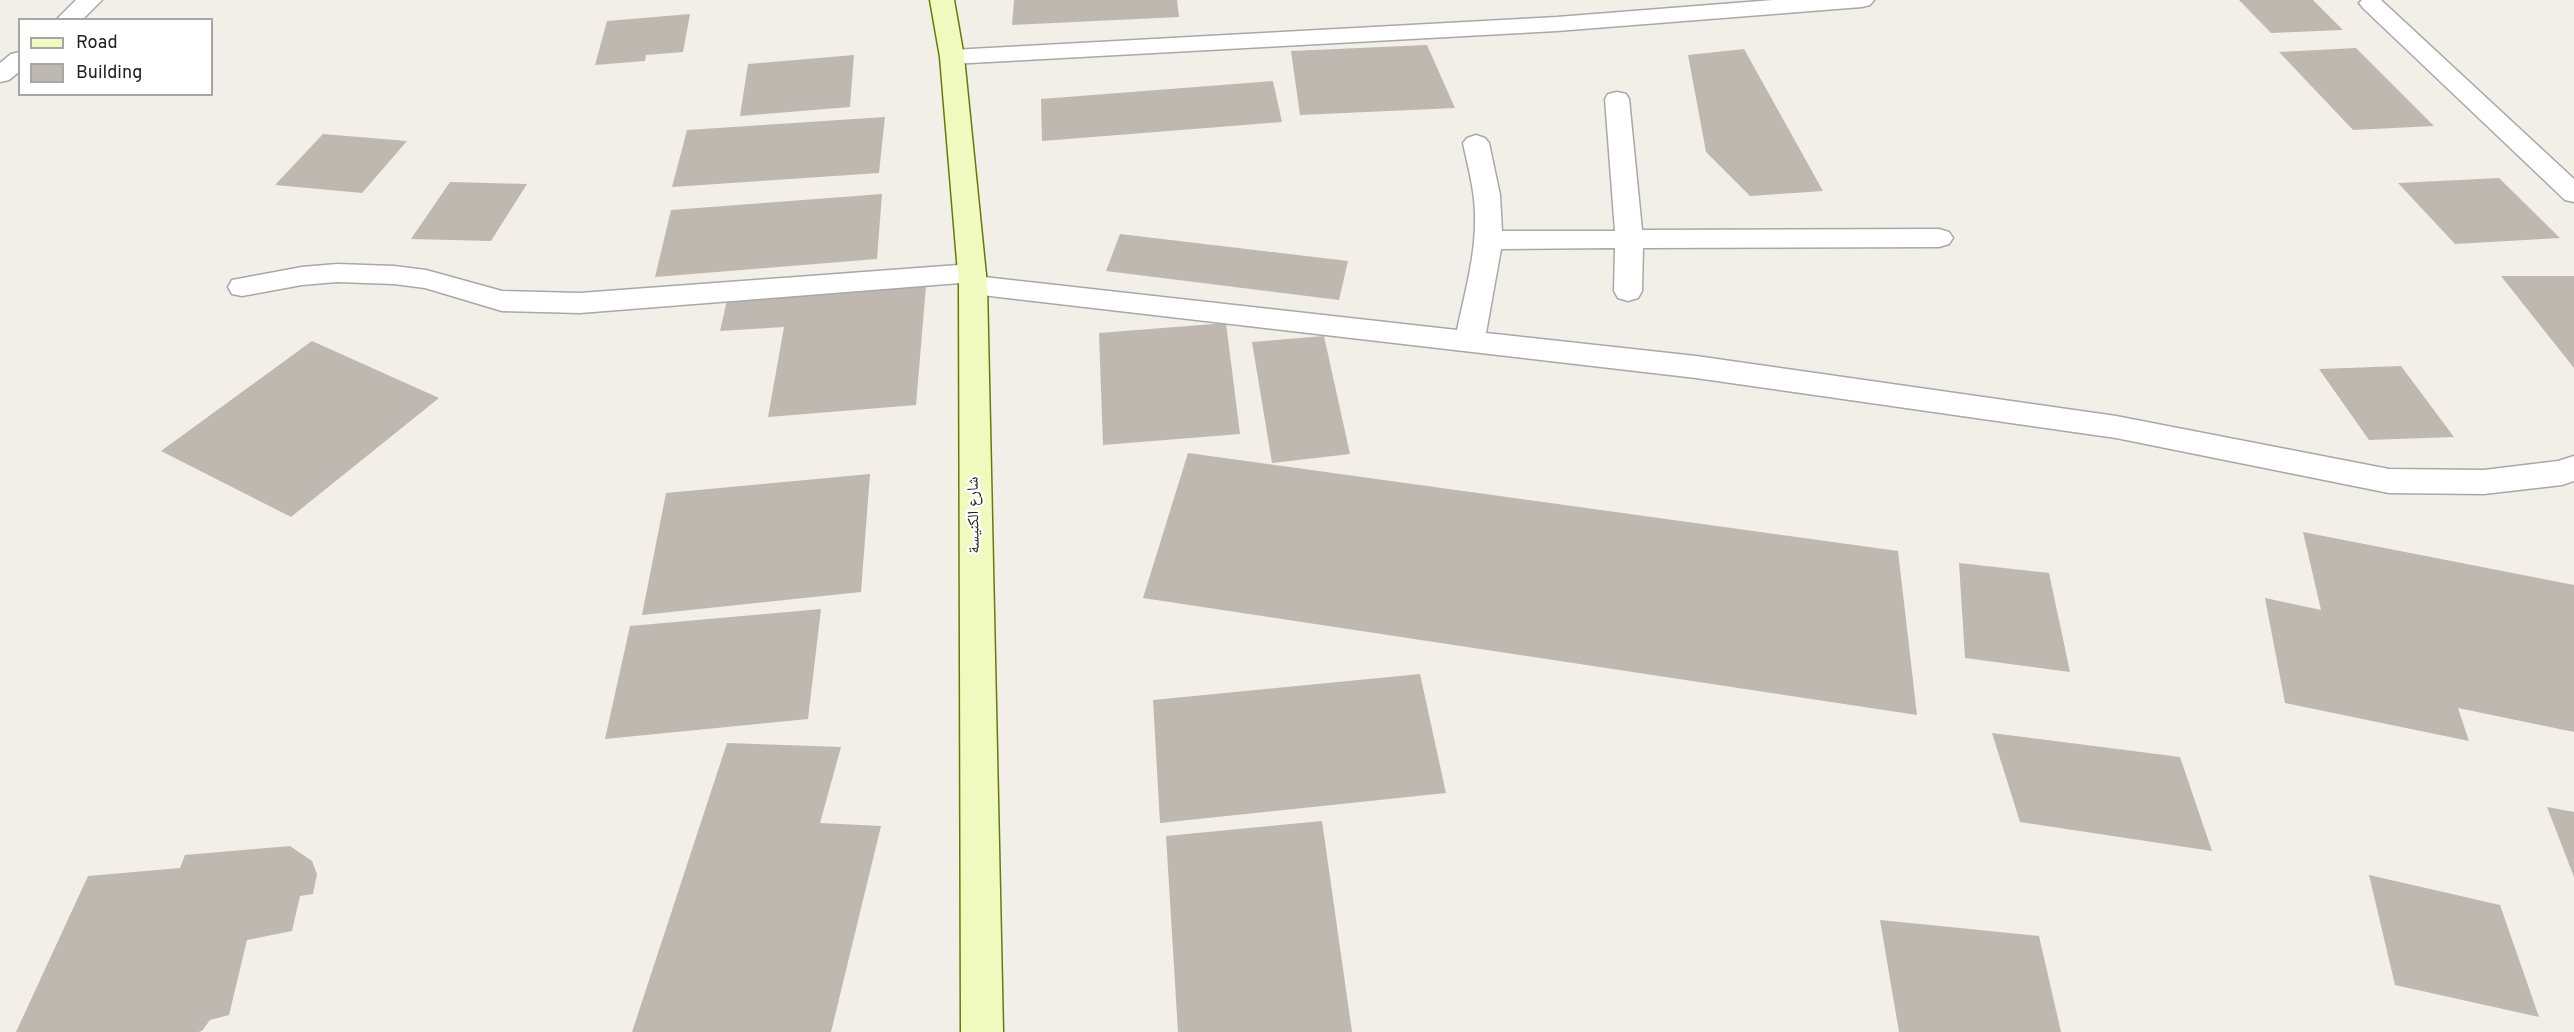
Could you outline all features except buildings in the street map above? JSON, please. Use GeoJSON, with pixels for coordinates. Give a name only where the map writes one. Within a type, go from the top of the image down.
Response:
{"type":"FeatureCollection","features":[{"type":"Feature","properties":{"kind":"main road","name":"شارع الكنيسة"},"geometry":{"type":"LineString","coordinates":[[942,0],[952,57],[973,279],[982,1032]]}},
{"type":"Feature","properties":{"kind":"street"},"geometry":{"type":"LineString","coordinates":[[69,18],[90,0]]}},
{"type":"Feature","properties":{"kind":"street"},"geometry":{"type":"LineString","coordinates":[[1546,0],[1557,24]]}},
{"type":"Feature","properties":{"kind":"street"},"geometry":{"type":"LineString","coordinates":[[952,57],[1557,24],[1862,0]]}},
{"type":"Feature","properties":{"kind":"street"},"geometry":{"type":"LineString","coordinates":[[2371,3],[2574,194]]}},
{"type":"Feature","properties":{"kind":"street"},"geometry":{"type":"LineString","coordinates":[[0,75],[18,61]]}},
{"type":"Feature","properties":{"kind":"street"},"geometry":{"type":"LineString","coordinates":[[1617,99],[1629,239],[1628,291]]}},
{"type":"Feature","properties":{"kind":"street"},"geometry":{"type":"LineString","coordinates":[[1470,341],[1489,225],[1486,187],[1476,143]]}},
{"type":"Feature","properties":{"kind":"street"},"geometry":{"type":"LineString","coordinates":[[1488,240],[1939,238]]}},
{"type":"Feature","properties":{"kind":"street"},"geometry":{"type":"LineString","coordinates":[[242,287],[302,276],[337,273],[394,275],[426,279],[502,301],[580,303],[973,279],[1696,367],[2116,427],[2389,481],[2484,482],[2562,472],[2574,468]]}}]}
